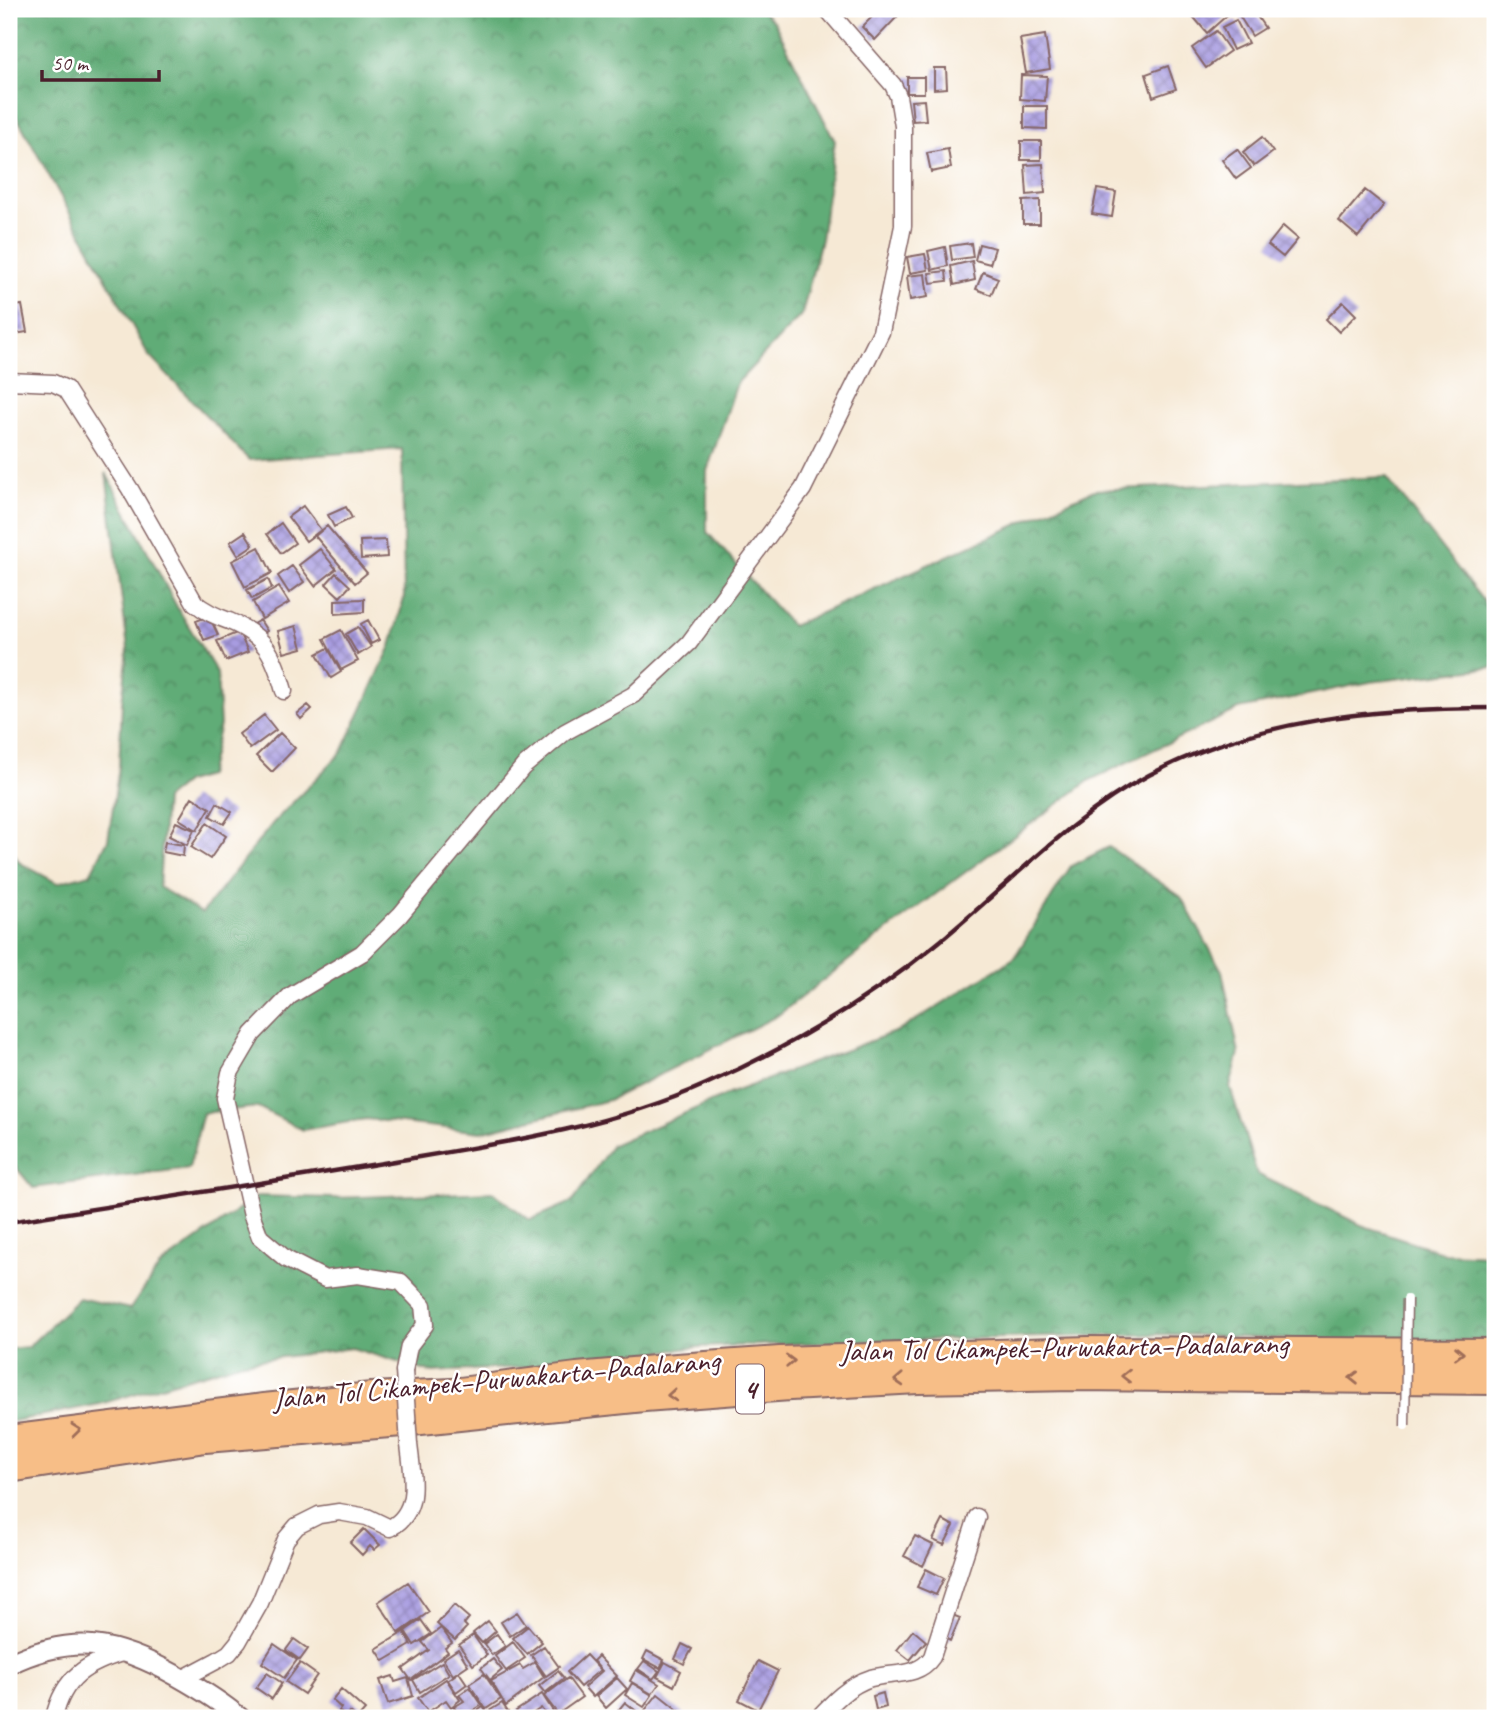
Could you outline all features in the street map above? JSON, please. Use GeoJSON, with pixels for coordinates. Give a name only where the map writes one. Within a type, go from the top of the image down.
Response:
{"type":"FeatureCollection","features":[{"type":"Feature","properties":{"kind":"highway","name":"Jalan Tol Cikampek–Purwakarta–Padalarang"},"geometry":{"type":"LineString","coordinates":[[9,1440],[318,1403],[452,1393],[665,1369],[780,1361],[1088,1351],[1495,1353]]}},
{"type":"Feature","properties":{"kind":"highway","name":"Jalan Tol Cikampek–Purwakarta–Padalarang"},"geometry":{"type":"LineString","coordinates":[[9,1468],[205,1438],[790,1386],[918,1379],[1075,1376],[1495,1380]]}},
{"type":"Feature","properties":{"kind":"street"},"geometry":{"type":"LineString","coordinates":[[182,1679],[229,1653],[238,1642],[260,1603],[286,1539],[297,1526],[319,1515],[340,1512],[367,1517],[390,1528],[408,1512],[412,1502],[404,1371],[409,1346],[425,1325],[423,1305],[401,1283],[358,1275],[325,1279],[286,1259],[260,1237],[252,1216],[225,1098],[230,1073],[253,1034],[290,996],[362,953],[400,915],[523,767],[565,732],[632,695],[689,643],[803,489],[881,332],[903,226],[903,127],[898,96],[893,85],[827,9]]}},
{"type":"Feature","properties":{"kind":"street"},"geometry":{"type":"LineString","coordinates":[[9,380],[53,383],[66,389],[130,489],[195,603],[208,614],[239,626],[262,640],[276,662],[284,691]]}},
{"type":"Feature","properties":{"kind":"street"},"geometry":{"type":"LineString","coordinates":[[818,1718],[850,1689],[869,1678],[904,1674],[926,1666],[932,1657],[978,1517]]}},
{"type":"Feature","properties":{"kind":"street"},"geometry":{"type":"LineString","coordinates":[[9,1664],[31,1653],[99,1644],[128,1651],[182,1679],[224,1704],[240,1718]]}},
{"type":"Feature","properties":{"kind":"street"},"geometry":{"type":"LineString","coordinates":[[54,1718],[66,1687],[80,1672],[99,1660],[128,1651]]}},
{"type":"Feature","properties":{"kind":"lane"},"geometry":{"type":"LineString","coordinates":[[1405,1426],[1407,1299]]}},
{"type":"Feature","properties":{"kind":"green space"},"geometry":{"type":"Polygon","coordinates":[[[9,9],[760,9],[774,22],[835,141],[821,239],[802,314],[737,383],[707,471],[707,532],[792,626],[1094,490],[1386,477],[1495,616],[1495,667],[1370,682],[1239,709],[1090,780],[902,919],[777,1016],[609,1100],[481,1132],[366,1119],[303,1130],[258,1107],[203,1113],[189,1168],[33,1188],[9,1159],[9,846],[20,863],[57,883],[90,874],[108,840],[119,767],[128,649],[106,473],[177,607],[217,673],[220,725],[208,776],[186,782],[165,799],[159,887],[202,913],[273,823],[342,752],[391,646],[404,598],[402,449],[249,460],[149,356],[9,103],[9,9]]]}},
{"type":"Feature","properties":{"kind":"green space"},"geometry":{"type":"Polygon","coordinates":[[[1109,847],[1181,897],[1222,971],[1239,1053],[1230,1087],[1257,1174],[1361,1225],[1445,1253],[1495,1255],[1495,1340],[1378,1344],[1176,1334],[914,1340],[700,1347],[528,1367],[430,1372],[352,1348],[243,1362],[100,1404],[9,1422],[9,1349],[28,1347],[79,1298],[130,1309],[160,1266],[258,1196],[334,1198],[493,1192],[530,1220],[572,1202],[612,1145],[731,1093],[900,1030],[1014,958],[1071,866],[1109,847]]]}},
{"type":"Feature","properties":{"kind":"building"},"geometry":{"type":"Polygon","coordinates":[[[880,9],[889,9],[897,17],[875,40],[862,27],[880,9]]]}},
{"type":"Feature","properties":{"kind":"building"},"geometry":{"type":"Polygon","coordinates":[[[1197,9],[1234,9],[1207,33],[1191,14],[1197,9]]]}},
{"type":"Feature","properties":{"kind":"building"},"geometry":{"type":"Polygon","coordinates":[[[1252,9],[1265,28],[1252,36],[1240,17],[1252,9]]]}},
{"type":"Feature","properties":{"kind":"building"},"geometry":{"type":"Polygon","coordinates":[[[1236,20],[1248,43],[1233,50],[1222,27],[1236,20]]]}},
{"type":"Feature","properties":{"kind":"building"},"geometry":{"type":"Polygon","coordinates":[[[1216,31],[1230,51],[1206,68],[1192,48],[1216,31]]]}},
{"type":"Feature","properties":{"kind":"building"},"geometry":{"type":"Polygon","coordinates":[[[1045,35],[1050,69],[1026,73],[1020,39],[1045,35]]]}},
{"type":"Feature","properties":{"kind":"building"},"geometry":{"type":"Polygon","coordinates":[[[1168,66],[1176,89],[1153,97],[1146,74],[1168,66]]]}},
{"type":"Feature","properties":{"kind":"building"},"geometry":{"type":"Polygon","coordinates":[[[934,68],[946,68],[947,88],[934,89],[934,68]]]}},
{"type":"Feature","properties":{"kind":"building"},"geometry":{"type":"Polygon","coordinates":[[[1021,75],[1047,76],[1045,101],[1020,99],[1021,75]]]}},
{"type":"Feature","properties":{"kind":"building"},"geometry":{"type":"Polygon","coordinates":[[[907,77],[924,77],[924,93],[907,93],[907,77]]]}},
{"type":"Feature","properties":{"kind":"building"},"geometry":{"type":"Polygon","coordinates":[[[924,100],[926,120],[913,121],[911,101],[924,100]]]}},
{"type":"Feature","properties":{"kind":"building"},"geometry":{"type":"Polygon","coordinates":[[[1024,106],[1047,106],[1047,129],[1024,128],[1024,106]]]}},
{"type":"Feature","properties":{"kind":"building"},"geometry":{"type":"Polygon","coordinates":[[[1262,137],[1273,152],[1254,166],[1243,152],[1262,137]]]}},
{"type":"Feature","properties":{"kind":"building"},"geometry":{"type":"Polygon","coordinates":[[[1021,141],[1041,141],[1041,160],[1021,160],[1021,141]]]}},
{"type":"Feature","properties":{"kind":"building"},"geometry":{"type":"Polygon","coordinates":[[[948,149],[951,168],[931,172],[927,153],[948,149]]]}},
{"type":"Feature","properties":{"kind":"building"},"geometry":{"type":"Polygon","coordinates":[[[1237,149],[1251,168],[1236,179],[1222,160],[1237,149]]]}},
{"type":"Feature","properties":{"kind":"building"},"geometry":{"type":"Polygon","coordinates":[[[1043,164],[1045,193],[1027,195],[1025,165],[1043,164]]]}},
{"type":"Feature","properties":{"kind":"building"},"geometry":{"type":"Polygon","coordinates":[[[1097,189],[1116,192],[1112,217],[1092,214],[1097,189]]]}},
{"type":"Feature","properties":{"kind":"building"},"geometry":{"type":"Polygon","coordinates":[[[1365,190],[1384,205],[1358,237],[1339,221],[1365,190]]]}},
{"type":"Feature","properties":{"kind":"building"},"geometry":{"type":"Polygon","coordinates":[[[1040,200],[1040,224],[1023,224],[1023,201],[1040,200]]]}},
{"type":"Feature","properties":{"kind":"building"},"geometry":{"type":"Polygon","coordinates":[[[1283,226],[1298,239],[1283,257],[1268,245],[1283,226]]]}},
{"type":"Feature","properties":{"kind":"building"},"geometry":{"type":"Polygon","coordinates":[[[971,243],[973,257],[952,260],[950,246],[971,243]]]}},
{"type":"Feature","properties":{"kind":"building"},"geometry":{"type":"Polygon","coordinates":[[[979,244],[995,248],[990,264],[975,260],[979,244]]]}},
{"type":"Feature","properties":{"kind":"building"},"geometry":{"type":"Polygon","coordinates":[[[945,247],[948,266],[932,270],[928,251],[945,247]]]}},
{"type":"Feature","properties":{"kind":"building"},"geometry":{"type":"Polygon","coordinates":[[[925,254],[928,270],[910,273],[907,257],[925,254]]]}},
{"type":"Feature","properties":{"kind":"building"},"geometry":{"type":"Polygon","coordinates":[[[972,261],[975,280],[954,285],[951,266],[972,261]]]}},
{"type":"Feature","properties":{"kind":"building"},"geometry":{"type":"Polygon","coordinates":[[[946,271],[947,281],[931,283],[929,273],[946,271]]]}},
{"type":"Feature","properties":{"kind":"building"},"geometry":{"type":"Polygon","coordinates":[[[983,272],[998,278],[991,295],[976,289],[983,272]]]}},
{"type":"Feature","properties":{"kind":"building"},"geometry":{"type":"Polygon","coordinates":[[[925,274],[928,297],[910,300],[907,276],[925,274]]]}},
{"type":"Feature","properties":{"kind":"building"},"geometry":{"type":"Polygon","coordinates":[[[1343,302],[1356,315],[1339,332],[1326,319],[1343,302]]]}},
{"type":"Feature","properties":{"kind":"building"},"geometry":{"type":"Polygon","coordinates":[[[22,305],[27,332],[9,335],[9,307],[22,305]]]}},
{"type":"Feature","properties":{"kind":"building"},"geometry":{"type":"Polygon","coordinates":[[[303,506],[321,530],[306,541],[288,517],[303,506]]]}},
{"type":"Feature","properties":{"kind":"building"},"geometry":{"type":"Polygon","coordinates":[[[346,507],[352,518],[334,527],[328,515],[346,507]]]}},
{"type":"Feature","properties":{"kind":"building"},"geometry":{"type":"Polygon","coordinates":[[[281,523],[295,543],[281,553],[267,534],[281,523]]]}},
{"type":"Feature","properties":{"kind":"building"},"geometry":{"type":"Polygon","coordinates":[[[327,526],[367,573],[355,583],[315,536],[327,526]]]}},
{"type":"Feature","properties":{"kind":"building"},"geometry":{"type":"Polygon","coordinates":[[[245,532],[253,545],[238,555],[230,542],[245,532]]]}},
{"type":"Feature","properties":{"kind":"building"},"geometry":{"type":"Polygon","coordinates":[[[386,540],[387,557],[361,559],[360,541],[386,540]]]}},
{"type":"Feature","properties":{"kind":"building"},"geometry":{"type":"Polygon","coordinates":[[[259,547],[272,573],[245,587],[232,561],[259,547]]]}},
{"type":"Feature","properties":{"kind":"building"},"geometry":{"type":"Polygon","coordinates":[[[320,549],[336,569],[315,586],[299,565],[320,549]]]}},
{"type":"Feature","properties":{"kind":"building"},"geometry":{"type":"Polygon","coordinates":[[[292,566],[304,582],[289,593],[278,576],[292,566]]]}},
{"type":"Feature","properties":{"kind":"building"},"geometry":{"type":"Polygon","coordinates":[[[336,573],[350,586],[340,597],[326,584],[336,573]]]}},
{"type":"Feature","properties":{"kind":"building"},"geometry":{"type":"Polygon","coordinates":[[[268,579],[272,588],[252,599],[247,590],[268,579]]]}},
{"type":"Feature","properties":{"kind":"building"},"geometry":{"type":"Polygon","coordinates":[[[279,587],[289,603],[262,619],[253,602],[279,587]]]}},
{"type":"Feature","properties":{"kind":"building"},"geometry":{"type":"Polygon","coordinates":[[[364,599],[364,612],[335,614],[335,600],[364,599]]]}},
{"type":"Feature","properties":{"kind":"building"},"geometry":{"type":"Polygon","coordinates":[[[209,616],[218,635],[204,640],[196,621],[209,616]]]}},
{"type":"Feature","properties":{"kind":"building"},"geometry":{"type":"Polygon","coordinates":[[[260,620],[267,631],[260,636],[253,624],[260,620]]]}},
{"type":"Feature","properties":{"kind":"building"},"geometry":{"type":"Polygon","coordinates":[[[368,620],[379,640],[371,644],[361,624],[368,620]]]}},
{"type":"Feature","properties":{"kind":"building"},"geometry":{"type":"Polygon","coordinates":[[[296,626],[302,648],[284,653],[278,631],[296,626]]]}},
{"type":"Feature","properties":{"kind":"building"},"geometry":{"type":"Polygon","coordinates":[[[358,627],[371,647],[358,655],[346,634],[358,627]]]}},
{"type":"Feature","properties":{"kind":"building"},"geometry":{"type":"Polygon","coordinates":[[[341,630],[358,661],[341,670],[324,639],[341,630]]]}},
{"type":"Feature","properties":{"kind":"building"},"geometry":{"type":"Polygon","coordinates":[[[239,632],[248,652],[226,661],[217,641],[239,632]]]}},
{"type":"Feature","properties":{"kind":"building"},"geometry":{"type":"Polygon","coordinates":[[[328,648],[341,672],[331,678],[317,654],[328,648]]]}},
{"type":"Feature","properties":{"kind":"building"},"geometry":{"type":"Polygon","coordinates":[[[308,705],[312,709],[301,719],[297,714],[308,705]]]}},
{"type":"Feature","properties":{"kind":"building"},"geometry":{"type":"Polygon","coordinates":[[[264,715],[276,730],[250,749],[239,734],[264,715]]]}},
{"type":"Feature","properties":{"kind":"building"},"geometry":{"type":"Polygon","coordinates":[[[280,733],[295,748],[272,772],[256,756],[280,733]]]}},
{"type":"Feature","properties":{"kind":"building"},"geometry":{"type":"Polygon","coordinates":[[[192,797],[210,808],[197,830],[179,819],[192,797]]]}},
{"type":"Feature","properties":{"kind":"building"},"geometry":{"type":"Polygon","coordinates":[[[217,803],[232,812],[224,824],[210,816],[217,803]]]}},
{"type":"Feature","properties":{"kind":"building"},"geometry":{"type":"Polygon","coordinates":[[[176,822],[194,830],[187,845],[169,836],[176,822]]]}},
{"type":"Feature","properties":{"kind":"building"},"geometry":{"type":"Polygon","coordinates":[[[207,823],[226,836],[210,859],[191,847],[207,823]]]}},
{"type":"Feature","properties":{"kind":"building"},"geometry":{"type":"Polygon","coordinates":[[[165,842],[184,845],[183,856],[163,852],[165,842]]]}},
{"type":"Feature","properties":{"kind":"building"},"geometry":{"type":"Polygon","coordinates":[[[943,1520],[954,1526],[944,1545],[933,1540],[943,1520]]]}},
{"type":"Feature","properties":{"kind":"building"},"geometry":{"type":"Polygon","coordinates":[[[364,1529],[380,1545],[374,1550],[370,1546],[362,1555],[350,1543],[364,1529]]]}},
{"type":"Feature","properties":{"kind":"building"},"geometry":{"type":"Polygon","coordinates":[[[915,1536],[933,1545],[923,1566],[904,1556],[915,1536]]]}},
{"type":"Feature","properties":{"kind":"building"},"geometry":{"type":"Polygon","coordinates":[[[926,1569],[944,1578],[936,1595],[917,1587],[926,1569]]]}},
{"type":"Feature","properties":{"kind":"building"},"geometry":{"type":"Polygon","coordinates":[[[408,1582],[429,1612],[399,1633],[378,1602],[408,1582]]]}},
{"type":"Feature","properties":{"kind":"building"},"geometry":{"type":"Polygon","coordinates":[[[454,1605],[469,1618],[464,1624],[467,1627],[455,1640],[437,1624],[454,1605]]]}},
{"type":"Feature","properties":{"kind":"building"},"geometry":{"type":"Polygon","coordinates":[[[517,1612],[526,1625],[510,1636],[501,1622],[517,1612]]]}},
{"type":"Feature","properties":{"kind":"building"},"geometry":{"type":"Polygon","coordinates":[[[950,1614],[960,1618],[950,1641],[940,1636],[950,1614]]]}},
{"type":"Feature","properties":{"kind":"building"},"geometry":{"type":"Polygon","coordinates":[[[421,1620],[431,1634],[414,1645],[405,1631],[421,1620]]]}},
{"type":"Feature","properties":{"kind":"building"},"geometry":{"type":"Polygon","coordinates":[[[488,1621],[496,1631],[482,1643],[473,1633],[488,1621]]]}},
{"type":"Feature","properties":{"kind":"building"},"geometry":{"type":"Polygon","coordinates":[[[528,1626],[542,1642],[527,1654],[513,1638],[528,1626]]]}},
{"type":"Feature","properties":{"kind":"building"},"geometry":{"type":"Polygon","coordinates":[[[441,1628],[452,1643],[445,1648],[448,1652],[411,1680],[403,1669],[429,1650],[422,1642],[441,1628]]]}},
{"type":"Feature","properties":{"kind":"building"},"geometry":{"type":"Polygon","coordinates":[[[913,1630],[926,1641],[910,1660],[897,1650],[913,1630]]]}},
{"type":"Feature","properties":{"kind":"building"},"geometry":{"type":"Polygon","coordinates":[[[404,1632],[411,1645],[384,1661],[376,1649],[404,1632]]]}},
{"type":"Feature","properties":{"kind":"building"},"geometry":{"type":"Polygon","coordinates":[[[497,1634],[505,1646],[492,1655],[484,1644],[497,1634]]]}},
{"type":"Feature","properties":{"kind":"building"},"geometry":{"type":"Polygon","coordinates":[[[473,1635],[487,1655],[473,1665],[459,1645],[473,1635]]]}},
{"type":"Feature","properties":{"kind":"building"},"geometry":{"type":"Polygon","coordinates":[[[294,1639],[308,1649],[300,1660],[286,1650],[294,1639]]]}},
{"type":"Feature","properties":{"kind":"building"},"geometry":{"type":"Polygon","coordinates":[[[513,1642],[525,1658],[506,1671],[495,1656],[513,1642]]]}},
{"type":"Feature","properties":{"kind":"building"},"geometry":{"type":"Polygon","coordinates":[[[274,1644],[297,1660],[284,1678],[262,1663],[274,1644]]]}},
{"type":"Feature","properties":{"kind":"building"},"geometry":{"type":"Polygon","coordinates":[[[682,1644],[692,1649],[684,1664],[675,1659],[682,1644]]]}},
{"type":"Feature","properties":{"kind":"building"},"geometry":{"type":"Polygon","coordinates":[[[544,1646],[559,1667],[546,1676],[531,1655],[544,1646]]]}},
{"type":"Feature","properties":{"kind":"building"},"geometry":{"type":"Polygon","coordinates":[[[458,1649],[468,1665],[453,1675],[443,1659],[458,1649]]]}},
{"type":"Feature","properties":{"kind":"building"},"geometry":{"type":"Polygon","coordinates":[[[647,1651],[664,1660],[660,1668],[643,1659],[647,1651]]]}},
{"type":"Feature","properties":{"kind":"building"},"geometry":{"type":"Polygon","coordinates":[[[586,1655],[600,1670],[580,1687],[567,1672],[586,1655]]]}},
{"type":"Feature","properties":{"kind":"building"},"geometry":{"type":"Polygon","coordinates":[[[598,1656],[617,1676],[593,1697],[584,1687],[602,1671],[593,1661],[598,1656]]]}},
{"type":"Feature","properties":{"kind":"building"},"geometry":{"type":"Polygon","coordinates":[[[493,1659],[502,1670],[490,1680],[481,1668],[493,1659]]]}},
{"type":"Feature","properties":{"kind":"building"},"geometry":{"type":"Polygon","coordinates":[[[644,1661],[659,1671],[653,1679],[638,1669],[644,1661]]]}},
{"type":"Feature","properties":{"kind":"building"},"geometry":{"type":"Polygon","coordinates":[[[758,1661],[778,1671],[758,1710],[739,1700],[758,1661]]]}},
{"type":"Feature","properties":{"kind":"building"},"geometry":{"type":"Polygon","coordinates":[[[442,1662],[449,1674],[420,1692],[413,1680],[442,1662]]]}},
{"type":"Feature","properties":{"kind":"building"},"geometry":{"type":"Polygon","coordinates":[[[535,1662],[544,1677],[506,1706],[491,1681],[520,1665],[523,1669],[535,1662]]]}},
{"type":"Feature","properties":{"kind":"building"},"geometry":{"type":"Polygon","coordinates":[[[665,1662],[681,1671],[674,1686],[657,1677],[665,1662]]]}},
{"type":"Feature","properties":{"kind":"building"},"geometry":{"type":"Polygon","coordinates":[[[300,1663],[317,1675],[304,1694],[286,1682],[300,1663]]]}},
{"type":"Feature","properties":{"kind":"building"},"geometry":{"type":"Polygon","coordinates":[[[636,1670],[659,1684],[652,1694],[630,1681],[636,1670]]]}},
{"type":"Feature","properties":{"kind":"building"},"geometry":{"type":"Polygon","coordinates":[[[558,1671],[564,1678],[545,1693],[539,1686],[558,1671]]]}},
{"type":"Feature","properties":{"kind":"building"},"geometry":{"type":"Polygon","coordinates":[[[459,1672],[467,1684],[456,1692],[448,1680],[459,1672]]]}},
{"type":"Feature","properties":{"kind":"building"},"geometry":{"type":"Polygon","coordinates":[[[267,1673],[282,1683],[272,1699],[256,1688],[267,1673]]]}},
{"type":"Feature","properties":{"kind":"building"},"geometry":{"type":"Polygon","coordinates":[[[484,1674],[501,1699],[486,1709],[469,1684],[484,1674]]]}},
{"type":"Feature","properties":{"kind":"building"},"geometry":{"type":"Polygon","coordinates":[[[393,1676],[395,1682],[408,1678],[413,1696],[388,1704],[380,1680],[393,1676]]]}},
{"type":"Feature","properties":{"kind":"building"},"geometry":{"type":"Polygon","coordinates":[[[568,1678],[582,1697],[558,1714],[544,1696],[568,1678]]]}},
{"type":"Feature","properties":{"kind":"building"},"geometry":{"type":"Polygon","coordinates":[[[617,1678],[627,1689],[606,1708],[596,1696],[617,1678]]]}},
{"type":"Feature","properties":{"kind":"building"},"geometry":{"type":"Polygon","coordinates":[[[446,1679],[460,1700],[451,1707],[446,1700],[428,1712],[418,1698],[446,1679]]]}},
{"type":"Feature","properties":{"kind":"building"},"geometry":{"type":"Polygon","coordinates":[[[632,1683],[652,1695],[644,1707],[625,1695],[632,1683]]]}},
{"type":"Feature","properties":{"kind":"building"},"geometry":{"type":"Polygon","coordinates":[[[470,1687],[482,1705],[461,1718],[454,1707],[464,1701],[459,1695],[470,1687]]]}},
{"type":"Feature","properties":{"kind":"building"},"geometry":{"type":"Polygon","coordinates":[[[341,1689],[365,1710],[358,1718],[350,1712],[346,1717],[332,1700],[341,1689]]]}},
{"type":"Feature","properties":{"kind":"building"},"geometry":{"type":"Polygon","coordinates":[[[883,1693],[886,1707],[876,1710],[873,1696],[883,1693]]]}},
{"type":"Feature","properties":{"kind":"building"},"geometry":{"type":"Polygon","coordinates":[[[542,1694],[556,1716],[548,1718],[541,1708],[526,1718],[521,1718],[516,1711],[542,1694]]]}},
{"type":"Feature","properties":{"kind":"building"},"geometry":{"type":"Polygon","coordinates":[[[658,1694],[687,1717],[639,1718],[658,1694]]]}},
{"type":"Feature","properties":{"kind":"building"},"geometry":{"type":"Polygon","coordinates":[[[625,1702],[639,1713],[634,1718],[623,1718],[616,1713],[625,1702]]]}},
{"type":"Feature","properties":{"kind":"building"},"geometry":{"type":"Polygon","coordinates":[[[502,1703],[512,1718],[494,1718],[489,1711],[502,1703]]]}},
{"type":"Feature","properties":{"kind":"building"},"geometry":{"type":"Polygon","coordinates":[[[483,1707],[491,1718],[475,1718],[472,1715],[483,1707]]]}},
{"type":"Feature","properties":{"kind":"railway"},"geometry":{"type":"LineString","coordinates":[[9,1222],[439,1154],[556,1132],[633,1112],[737,1070],[853,1005],[934,946],[1091,812],[1149,775],[1232,740],[1318,720],[1406,710],[1495,708]]}}]}
